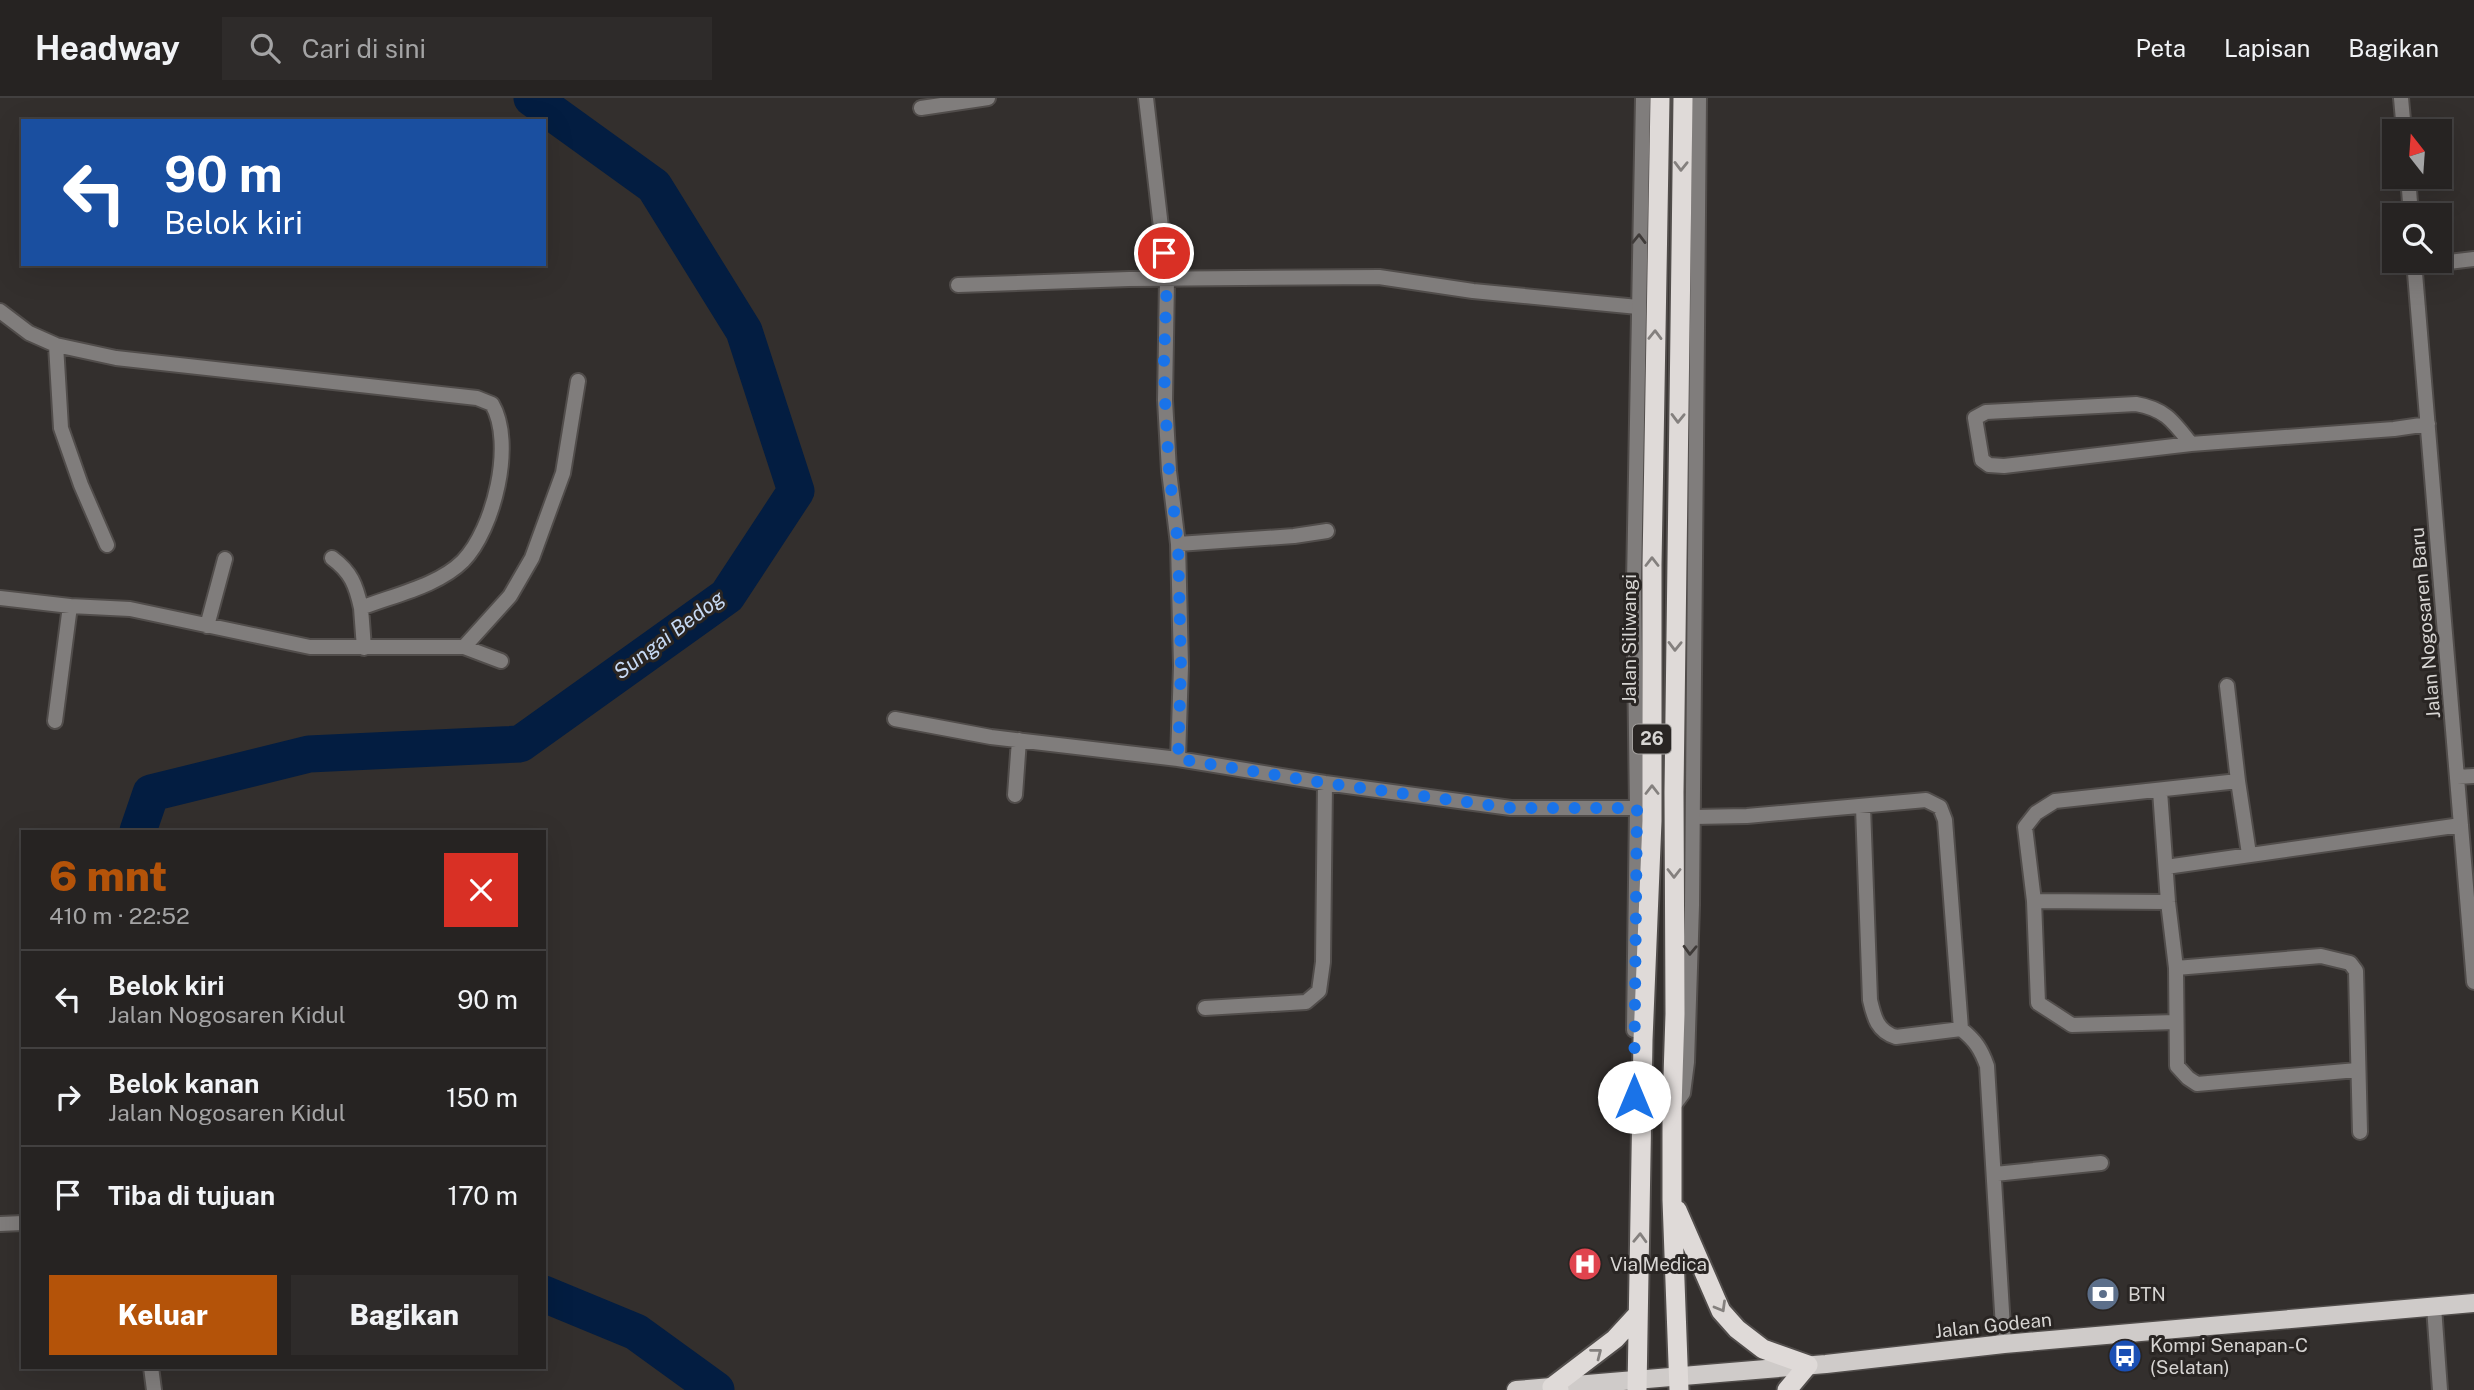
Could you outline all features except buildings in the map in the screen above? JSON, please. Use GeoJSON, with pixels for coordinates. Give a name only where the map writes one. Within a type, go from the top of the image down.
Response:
{"type":"FeatureCollection","features":[{"type":"Feature","properties":{"kind":"highway","name":"Jalan Siliwangi"},"geometry":{"type":"LineString","coordinates":[[1637,1385],[1644,1113],[1643,1040],[1652,821],[1652,565],[1660,98]]}},
{"type":"Feature","properties":{"kind":"highway","name":"26"},"geometry":{"type":"LineString","coordinates":[[1679,1383],[1672,1200],[1672,1108],[1683,98]]}},
{"type":"Feature","properties":{"kind":"highway"},"geometry":{"type":"LineString","coordinates":[[1672,1200],[1721,1311],[1737,1329],[1763,1349],[1808,1365],[1787,1390]]}},
{"type":"Feature","properties":{"kind":"highway"},"geometry":{"type":"LineString","coordinates":[[1555,1388],[1615,1339],[1638,1314]]}},
{"type":"Feature","properties":{"kind":"main road","name":"Jalan Godean"},"geometry":{"type":"LineString","coordinates":[[1516,1390],[1679,1383],[1808,1365],[2004,1344],[2474,1303]]}},
{"type":"Feature","properties":{"kind":"street"},"geometry":{"type":"LineString","coordinates":[[921,108],[988,98]]}},
{"type":"Feature","properties":{"kind":"street"},"geometry":{"type":"LineString","coordinates":[[1146,98],[1167,279],[1165,400],[1169,471],[1178,544],[1181,666],[1178,759]]}},
{"type":"Feature","properties":{"kind":"street"},"geometry":{"type":"LineString","coordinates":[[1643,98],[1634,583],[1637,808],[1634,1097],[1644,1113]]}},
{"type":"Feature","properties":{"kind":"street"},"geometry":{"type":"LineString","coordinates":[[1672,1108],[1683,1093],[1687,1062],[1693,817],[1699,98]]}},
{"type":"Feature","properties":{"kind":"street"},"geometry":{"type":"LineString","coordinates":[[2401,98],[2403,119]]}},
{"type":"Feature","properties":{"kind":"street"},"geometry":{"type":"LineString","coordinates":[[2452,260],[2474,259]]}},
{"type":"Feature","properties":{"kind":"street","name":"Jalan Nogosaren Baru"},"geometry":{"type":"LineString","coordinates":[[2416,273],[2474,982]]}},
{"type":"Feature","properties":{"kind":"street"},"geometry":{"type":"LineString","coordinates":[[958,285],[1379,277],[1474,291],[1638,307]]}},
{"type":"Feature","properties":{"kind":"street"},"geometry":{"type":"LineString","coordinates":[[0,311],[29,333],[56,345],[116,358],[477,398],[492,404],[500,423],[502,469],[497,491],[475,544],[463,561],[448,572],[361,608]]}},
{"type":"Feature","properties":{"kind":"street"},"geometry":{"type":"LineString","coordinates":[[56,345],[61,428],[81,485],[107,545]]}},
{"type":"Feature","properties":{"kind":"street"},"geometry":{"type":"LineString","coordinates":[[464,647],[510,596],[532,558],[563,473],[578,381]]}},
{"type":"Feature","properties":{"kind":"street"},"geometry":{"type":"LineString","coordinates":[[2190,444],[2170,418],[2153,407],[2136,404],[1996,411],[1986,412],[1975,418],[1982,460],[1989,465],[2004,466],[2190,444],[2394,429],[2428,424]]}},
{"type":"Feature","properties":{"kind":"street"},"geometry":{"type":"LineString","coordinates":[[1178,544],[1286,537],[1327,531]]}},
{"type":"Feature","properties":{"kind":"street"},"geometry":{"type":"LineString","coordinates":[[332,558],[346,568],[353,579],[361,608],[363,648]]}},
{"type":"Feature","properties":{"kind":"street"},"geometry":{"type":"LineString","coordinates":[[207,626],[225,559]]}},
{"type":"Feature","properties":{"kind":"street"},"geometry":{"type":"LineString","coordinates":[[0,597],[70,606],[130,609],[310,647],[464,647],[501,661]]}},
{"type":"Feature","properties":{"kind":"street"},"geometry":{"type":"LineString","coordinates":[[55,721],[70,606]]}},
{"type":"Feature","properties":{"kind":"street"},"geometry":{"type":"LineString","coordinates":[[2227,686],[2249,854]]}},
{"type":"Feature","properties":{"kind":"street"},"geometry":{"type":"LineString","coordinates":[[895,719],[991,737],[1178,759],[1325,783],[1511,808],[1637,808]]}},
{"type":"Feature","properties":{"kind":"street"},"geometry":{"type":"LineString","coordinates":[[1016,795],[1019,740]]}},
{"type":"Feature","properties":{"kind":"street"},"geometry":{"type":"LineString","coordinates":[[2457,777],[2474,776]]}},
{"type":"Feature","properties":{"kind":"street"},"geometry":{"type":"LineString","coordinates":[[2176,1022],[2072,1026],[2038,1003],[2034,901],[2025,827],[2036,813],[2055,801],[2238,781]]}},
{"type":"Feature","properties":{"kind":"street"},"geometry":{"type":"LineString","coordinates":[[1205,1008],[1306,1002],[1319,991],[1323,962],[1325,783]]}},
{"type":"Feature","properties":{"kind":"street"},"geometry":{"type":"LineString","coordinates":[[2160,791],[2176,968],[2177,1066],[2197,1084],[2357,1070]]}},
{"type":"Feature","properties":{"kind":"street"},"geometry":{"type":"LineString","coordinates":[[1693,817],[1863,807],[1926,800],[1940,807],[1945,820],[1961,1029]]}},
{"type":"Feature","properties":{"kind":"street"},"geometry":{"type":"LineString","coordinates":[[1863,807],[1870,1000],[1874,1017],[1880,1029],[1896,1037],[1961,1029],[1980,1046],[1987,1066],[2004,1344]]}},
{"type":"Feature","properties":{"kind":"street"},"geometry":{"type":"LineString","coordinates":[[2166,867],[2461,825]]}},
{"type":"Feature","properties":{"kind":"street"},"geometry":{"type":"LineString","coordinates":[[2034,901],[2168,902]]}},
{"type":"Feature","properties":{"kind":"street"},"geometry":{"type":"LineString","coordinates":[[2176,968],[2322,956],[2350,963],[2356,971],[2360,1132]]}},
{"type":"Feature","properties":{"kind":"street"},"geometry":{"type":"LineString","coordinates":[[1995,1174],[2101,1163]]}},
{"type":"Feature","properties":{"kind":"street"},"geometry":{"type":"LineString","coordinates":[[0,1224],[21,1223]]}},
{"type":"Feature","properties":{"kind":"street"},"geometry":{"type":"LineString","coordinates":[[2434,1307],[2440,1390]]}},
{"type":"Feature","properties":{"kind":"street"},"geometry":{"type":"LineString","coordinates":[[151,1369],[154,1390]]}},
{"type":"Feature","properties":{"kind":"waterway","name":"Sungai Bedog"},"geometry":{"type":"LineString","coordinates":[[138,830],[151,793],[309,754],[520,744],[727,596],[796,491],[744,331],[654,186],[532,98]]}},
{"type":"Feature","properties":{"kind":"waterway","name":"Sungai Bedog"},"geometry":{"type":"LineString","coordinates":[[546,1295],[636,1332],[716,1390]]}},
{"type":"Feature","properties":{"kind":"place","name":"Via Medica"},"geometry":{"type":"Point","coordinates":[1585,1264]}},
{"type":"Feature","properties":{"kind":"place","name":"BTN"},"geometry":{"type":"Point","coordinates":[2103,1294]}},
{"type":"Feature","properties":{"kind":"place","name":"Kompi Senapan-C (Selatan)"},"geometry":{"type":"Point","coordinates":[2125,1356]}},
{"type":"Feature","properties":{"kind":"route"},"geometry":{"type":"LineString","coordinates":[[1164,253],[1167,279],[1165,400],[1169,471],[1178,544],[1181,666],[1178,759],[1325,783],[1511,808],[1637,808],[1634,1097]]}}]}
